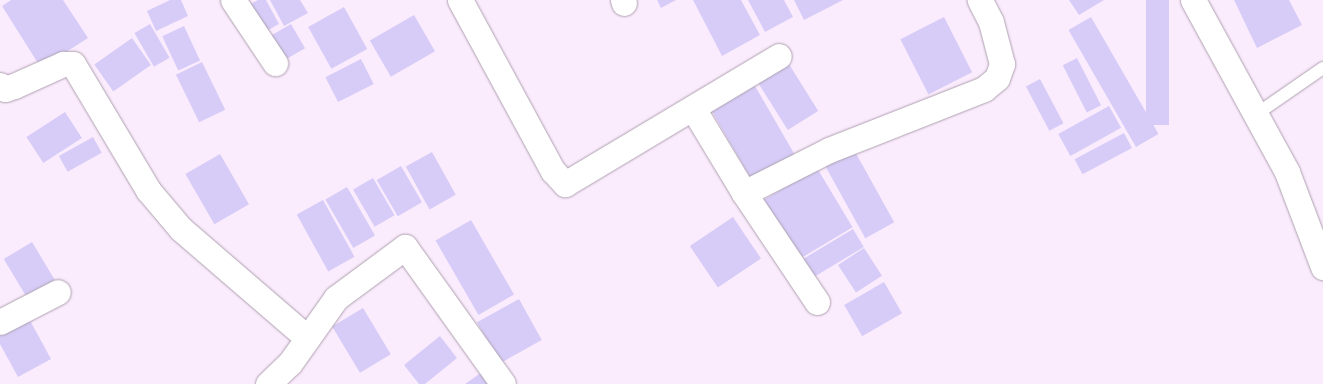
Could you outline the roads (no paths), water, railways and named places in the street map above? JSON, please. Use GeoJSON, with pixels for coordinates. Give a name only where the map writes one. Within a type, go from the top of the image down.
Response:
{"type":"FeatureCollection","features":[{"type":"Feature","properties":{"kind":"street"},"geometry":{"type":"LineString","coordinates":[[233,0],[275,63]]}},
{"type":"Feature","properties":{"kind":"street"},"geometry":{"type":"LineString","coordinates":[[460,0],[553,171],[565,184],[694,110],[778,56]]}},
{"type":"Feature","properties":{"kind":"street"},"geometry":{"type":"LineString","coordinates":[[744,193],[829,150],[984,89],[996,78],[1002,64],[990,22],[980,0]]}},
{"type":"Feature","properties":{"kind":"street"},"geometry":{"type":"LineString","coordinates":[[1193,0],[1258,113],[1287,172],[1323,267]]}},
{"type":"Feature","properties":{"kind":"street"},"geometry":{"type":"LineString","coordinates":[[0,85],[5,89],[63,64],[73,64],[148,190],[181,229],[299,348]]}},
{"type":"Feature","properties":{"kind":"street"},"geometry":{"type":"LineString","coordinates":[[694,110],[744,193],[817,302]]}},
{"type":"Feature","properties":{"kind":"street"},"geometry":{"type":"LineString","coordinates":[[268,384],[299,348],[336,298],[405,247],[502,384]]}},
{"type":"Feature","properties":{"kind":"street"},"geometry":{"type":"LineString","coordinates":[[0,322],[58,292]]}},
{"type":"Feature","properties":{"kind":"lane"},"geometry":{"type":"LineString","coordinates":[[1258,113],[1323,68]]}}]}
